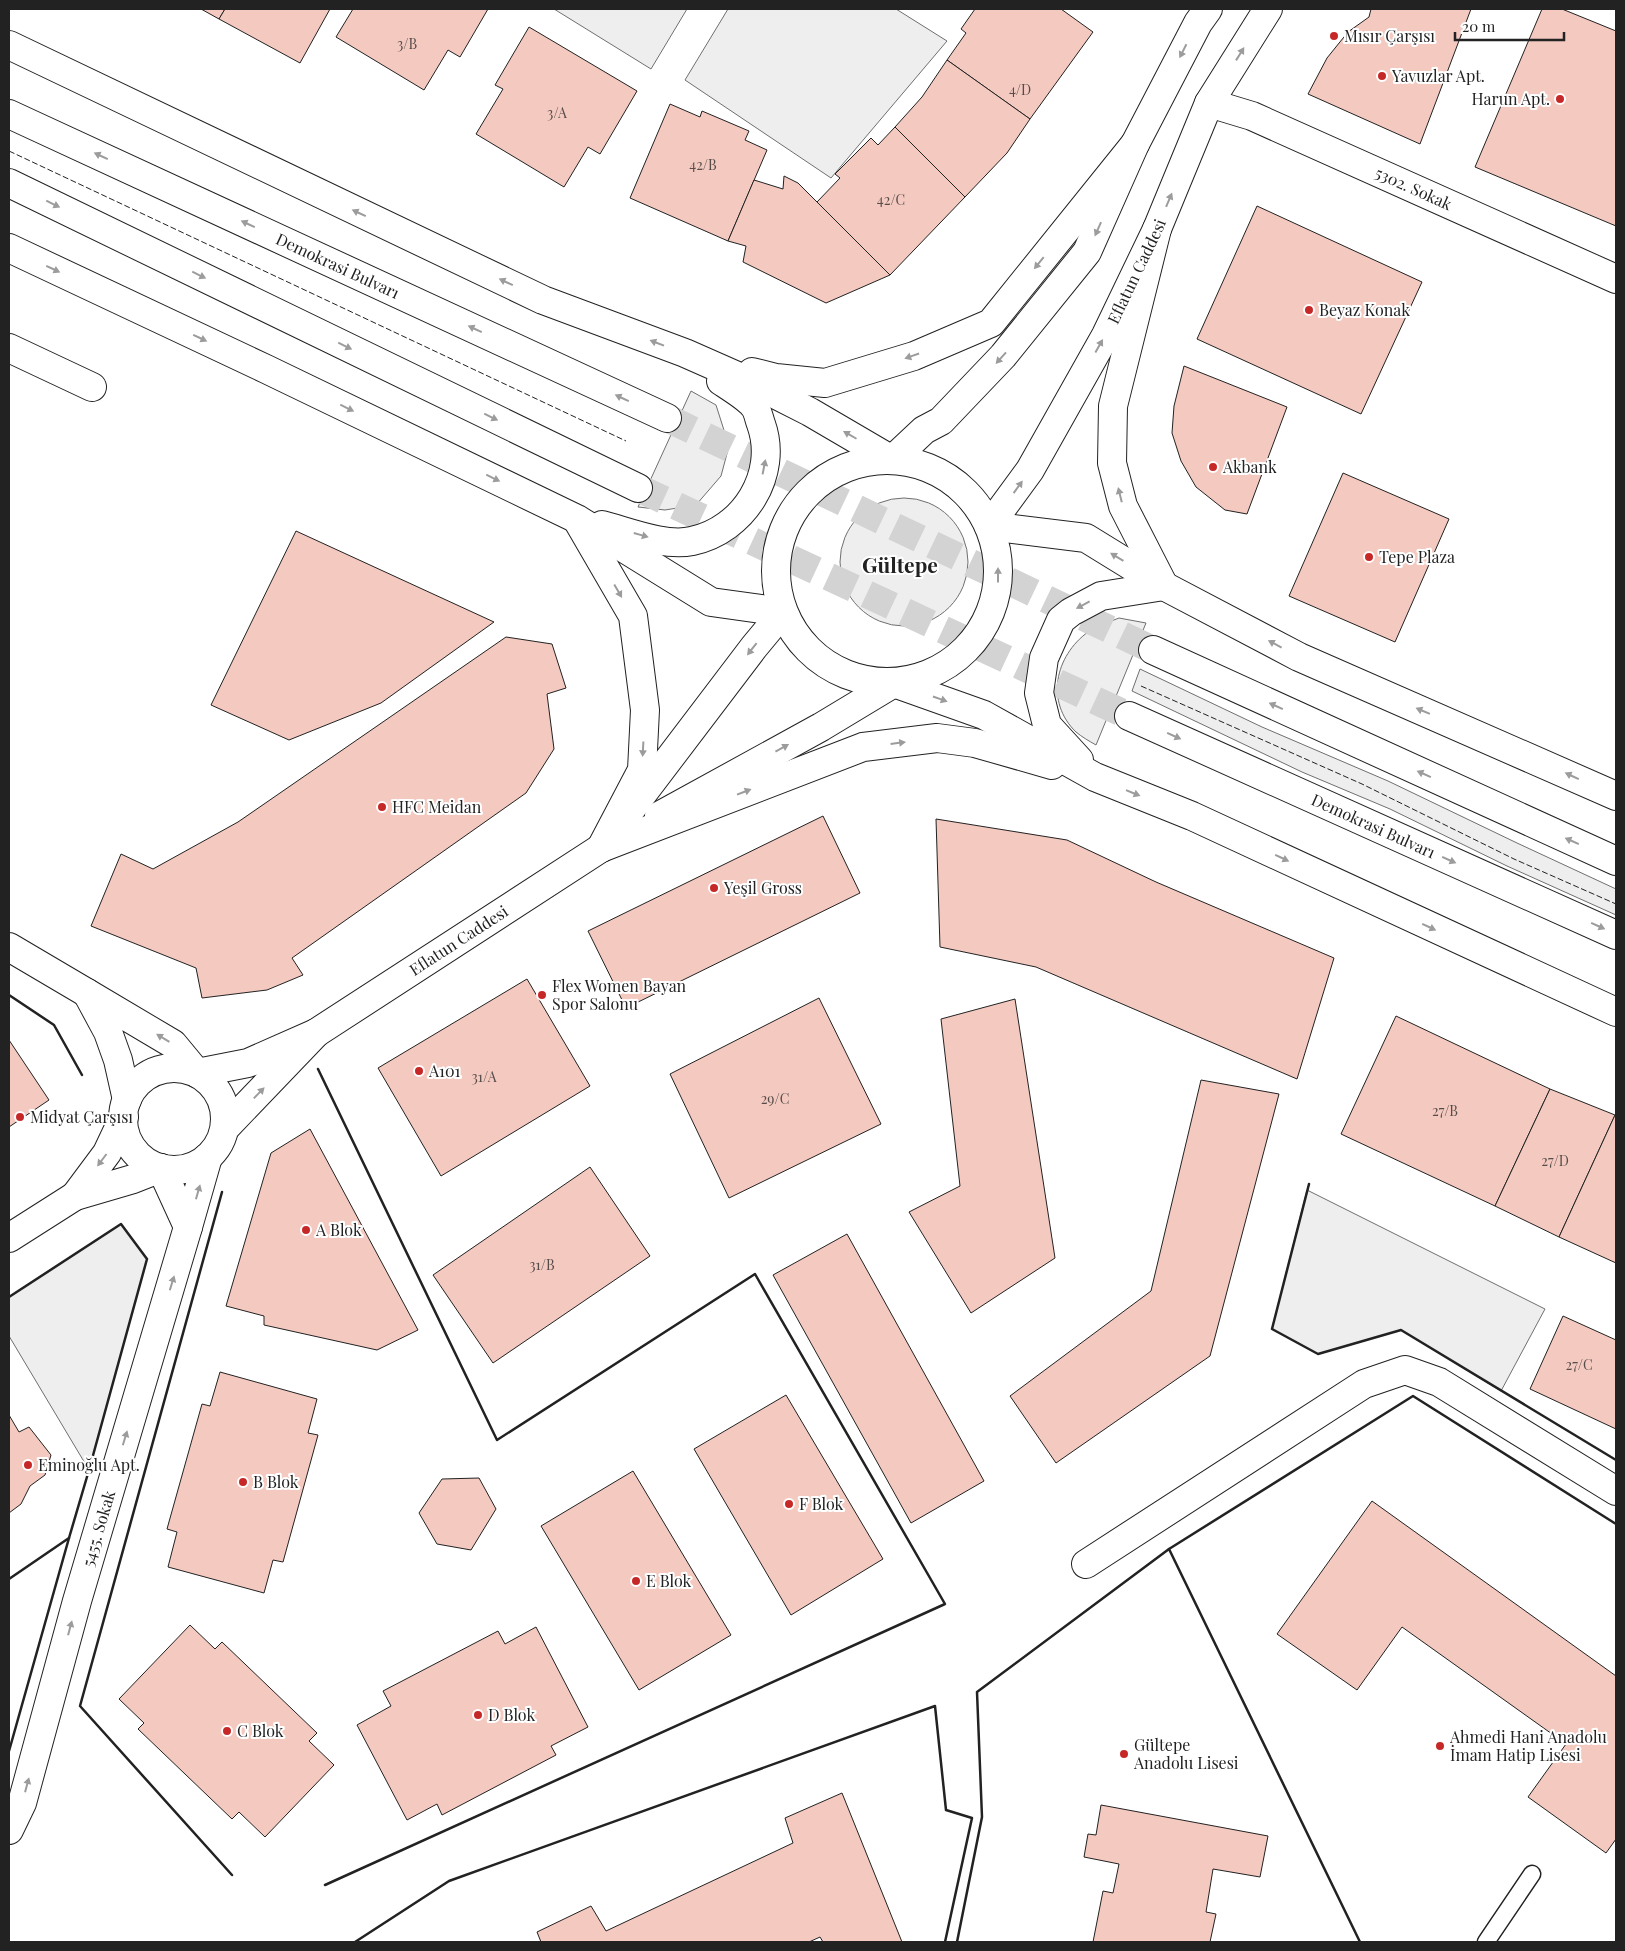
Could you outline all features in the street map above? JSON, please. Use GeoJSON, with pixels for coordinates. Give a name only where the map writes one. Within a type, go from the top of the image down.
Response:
{"type":"FeatureCollection","features":[{"type":"Feature","properties":{"kind":"main road","name":"Eflatun Caddesi"},"geometry":{"type":"LineString","coordinates":[[989,526],[1034,462],[1106,335],[1157,229],[1209,103],[1268,9]]}},
{"type":"Feature","properties":{"kind":"main road"},"geometry":{"type":"LineString","coordinates":[[892,460],[924,430],[941,421],[1003,356],[1087,252],[1135,144],[1201,13]]}},
{"type":"Feature","properties":{"kind":"main road"},"geometry":{"type":"LineString","coordinates":[[9,45],[543,300],[685,353],[754,383],[810,412],[892,460]]}},
{"type":"Feature","properties":{"kind":"main road","name":"5302. Sokak"},"geometry":{"type":"LineString","coordinates":[[1209,103],[1252,116],[1616,278]]}},
{"type":"Feature","properties":{"kind":"main road","name":"Demokrasi Bulvarı"},"geometry":{"type":"LineString","coordinates":[[9,114],[667,418]]}},
{"type":"Feature","properties":{"kind":"main road"},"geometry":{"type":"LineString","coordinates":[[685,353],[776,378],[825,383],[914,356],[991,323],[1135,144]]}},
{"type":"Feature","properties":{"kind":"main road"},"geometry":{"type":"LineString","coordinates":[[9,183],[638,488]]}},
{"type":"Feature","properties":{"kind":"main road"},"geometry":{"type":"LineString","coordinates":[[1157,229],[1113,406],[1112,463],[1123,506],[1164,586]]}},
{"type":"Feature","properties":{"kind":"main road"},"geometry":{"type":"LineString","coordinates":[[9,248],[257,364],[577,518],[711,602],[783,612]]}},
{"type":"Feature","properties":{"kind":"main road"},"geometry":{"type":"LineString","coordinates":[[9,348],[92,387]]}},
{"type":"Feature","properties":{"kind":"main road"},"geometry":{"type":"LineString","coordinates":[[577,518],[663,542],[692,542],[718,532],[741,515],[757,492],[765,464],[765,436],[754,406],[685,353]]}},
{"type":"Feature","properties":{"kind":"main road"},"geometry":{"type":"LineString","coordinates":[[892,460],[940,472],[960,486],[977,505],[989,526],[998,556],[998,586],[989,615],[974,642],[951,663],[925,677],[894,683],[866,681],[840,673],[809,650],[796,636],[783,612],[776,569],[780,539],[793,512],[812,489],[837,472],[865,462],[892,460]]}},
{"type":"Feature","properties":{"kind":"main road"},"geometry":{"type":"LineString","coordinates":[[577,518],[633,616],[645,710],[642,770],[601,848]]}},
{"type":"Feature","properties":{"kind":"main road"},"geometry":{"type":"LineString","coordinates":[[989,526],[1086,538],[1164,586],[1299,657],[1616,796]]}},
{"type":"Feature","properties":{"kind":"main road"},"geometry":{"type":"LineString","coordinates":[[1095,777],[1047,725],[1039,693],[1044,658],[1061,620],[1071,612],[1100,596],[1164,586]]}},
{"type":"Feature","properties":{"kind":"main road"},"geometry":{"type":"LineString","coordinates":[[601,848],[754,647],[783,612]]}},
{"type":"Feature","properties":{"kind":"main road"},"geometry":{"type":"LineString","coordinates":[[1153,650],[1616,861]]}},
{"type":"Feature","properties":{"kind":"main road"},"geometry":{"type":"LineString","coordinates":[[601,848],[821,727],[894,683]]}},
{"type":"Feature","properties":{"kind":"main road"},"geometry":{"type":"LineString","coordinates":[[894,683],[984,715],[1095,777]]}},
{"type":"Feature","properties":{"kind":"main road","name":"Demokrasi Bulvarı"},"geometry":{"type":"LineString","coordinates":[[1129,716],[1616,935]]}},
{"type":"Feature","properties":{"kind":"main road"},"geometry":{"type":"LineString","coordinates":[[601,848],[863,747],[937,738],[975,743],[1095,777],[1192,816],[1616,1012]]}},
{"type":"Feature","properties":{"kind":"main road","name":"Eflatun Caddesi"},"geometry":{"type":"LineString","coordinates":[[316,1033],[601,848]]}},
{"type":"Feature","properties":{"kind":"main road"},"geometry":{"type":"LineString","coordinates":[[9,946],[173,1044],[196,1073]]}},
{"type":"Feature","properties":{"kind":"main road"},"geometry":{"type":"LineString","coordinates":[[75,1196],[107,1153],[125,1108],[136,1086],[149,1075],[164,1069],[180,1068],[196,1073],[210,1082],[220,1096],[225,1111],[225,1128],[219,1144],[208,1157],[194,1166],[177,1170],[160,1168],[145,1160],[133,1149],[126,1134],[125,1108],[118,1060],[108,1032],[87,993]]}},
{"type":"Feature","properties":{"kind":"main road"},"geometry":{"type":"LineString","coordinates":[[196,1073],[248,1063],[316,1033]]}},
{"type":"Feature","properties":{"kind":"main road"},"geometry":{"type":"LineString","coordinates":[[225,1128],[316,1033]]}},
{"type":"Feature","properties":{"kind":"main road","name":"5455. Sokak"},"geometry":{"type":"LineString","coordinates":[[9,1830],[22,1804],[77,1601],[208,1157]]}},
{"type":"Feature","properties":{"kind":"main road"},"geometry":{"type":"LineString","coordinates":[[9,1238],[75,1196],[133,1179],[160,1168]]}},
{"type":"Feature","properties":{"kind":"main road"},"geometry":{"type":"LineString","coordinates":[[160,1168],[188,1227]]}},
{"type":"Feature","properties":{"kind":"main road"},"geometry":{"type":"LineString","coordinates":[[1086,1564],[1364,1384],[1405,1370],[1438,1382],[1616,1491]]}},
{"type":"Feature","properties":{"kind":"lane"},"geometry":{"type":"LineString","coordinates":[[1486,1942],[1532,1874]]}},
{"type":"Feature","properties":{"kind":"shaded area"},"geometry":{"type":"Polygon","coordinates":[[[554,9],[687,9],[651,69],[554,9]]]}},
{"type":"Feature","properties":{"kind":"shaded area"},"geometry":{"type":"Polygon","coordinates":[[[728,9],[896,9],[947,41],[831,178],[685,80],[728,9]]]}},
{"type":"Feature","properties":{"kind":"shaded area"},"geometry":{"type":"Polygon","coordinates":[[[691,391],[716,405],[729,446],[721,476],[696,505],[665,510],[638,507],[691,391]]]}},
{"type":"Feature","properties":{"kind":"shaded area"},"geometry":{"type":"Polygon","coordinates":[[[904,498],[929,502],[950,516],[964,537],[968,562],[964,587],[950,608],[929,622],[904,626],[879,622],[858,608],[844,587],[840,562],[844,537],[858,516],[879,502],[904,498]]]}},
{"type":"Feature","properties":{"kind":"shaded area"},"geometry":{"type":"Polygon","coordinates":[[[1119,618],[1146,623],[1096,745],[1076,732],[1066,720],[1057,694],[1058,680],[1068,654],[1077,642],[1088,632],[1119,618]]]}},
{"type":"Feature","properties":{"kind":"shaded area"},"geometry":{"type":"Polygon","coordinates":[[[1140,669],[1262,727],[1388,781],[1616,889],[1616,915],[1507,866],[1390,809],[1302,772],[1132,691],[1140,669]]]}},
{"type":"Feature","properties":{"kind":"shaded area"},"geometry":{"type":"Polygon","coordinates":[[[1307,1190],[1545,1309],[1501,1391],[1401,1330],[1318,1354],[1272,1329],[1307,1190]]]}},
{"type":"Feature","properties":{"kind":"shaded area"},"geometry":{"type":"Polygon","coordinates":[[[121,1224],[147,1259],[89,1470],[9,1336],[9,1297],[121,1224]]]}},
{"type":"Feature","properties":{"kind":"building"},"geometry":{"type":"Polygon","coordinates":[[[201,9],[225,9],[219,19],[201,9]]]}},
{"type":"Feature","properties":{"kind":"building"},"geometry":{"type":"Polygon","coordinates":[[[225,9],[330,9],[300,63],[219,19],[225,9]]]}},
{"type":"Feature","properties":{"kind":"building"},"geometry":{"type":"Polygon","coordinates":[[[353,9],[488,9],[460,57],[448,50],[424,90],[336,37],[353,9]]]}},
{"type":"Feature","properties":{"kind":"building"},"geometry":{"type":"Polygon","coordinates":[[[975,9],[1061,9],[1093,32],[1030,119],[947,60],[966,33],[961,29],[975,9]]]}},
{"type":"Feature","properties":{"kind":"building","name":"Yavuzlar Apt."},"geometry":{"type":"Polygon","coordinates":[[[1371,9],[1471,9],[1420,144],[1308,94],[1327,58],[1348,32],[1369,17],[1371,9]]]}},
{"type":"Feature","properties":{"kind":"building","name":"Harun Apt."},"geometry":{"type":"Polygon","coordinates":[[[1542,9],[1562,9],[1616,31],[1616,226],[1475,167],[1542,9]]]}},
{"type":"Feature","properties":{"kind":"building"},"geometry":{"type":"Polygon","coordinates":[[[529,27],[637,91],[600,154],[588,147],[564,187],[476,134],[503,89],[495,85],[529,27]]]}},
{"type":"Feature","properties":{"kind":"building"},"geometry":{"type":"Polygon","coordinates":[[[947,60],[1030,119],[1007,153],[965,197],[895,127],[922,97],[947,60]]]}},
{"type":"Feature","properties":{"kind":"building"},"geometry":{"type":"Polygon","coordinates":[[[670,104],[700,117],[702,111],[749,131],[745,140],[767,150],[728,241],[630,198],[670,104]]]}},
{"type":"Feature","properties":{"kind":"building"},"geometry":{"type":"Polygon","coordinates":[[[895,127],[965,197],[890,275],[817,202],[840,178],[835,174],[871,138],[878,145],[895,127]]]}},
{"type":"Feature","properties":{"kind":"building"},"geometry":{"type":"Polygon","coordinates":[[[784,176],[798,183],[890,275],[826,303],[743,262],[746,246],[728,241],[754,180],[783,189],[784,176]]]}},
{"type":"Feature","properties":{"kind":"building","name":"Beyaz Konak"},"geometry":{"type":"Polygon","coordinates":[[[1257,206],[1422,282],[1361,414],[1197,339],[1257,206]]]}},
{"type":"Feature","properties":{"kind":"building"},"geometry":{"type":"Polygon","coordinates":[[[1184,366],[1287,407],[1247,514],[1225,510],[1196,487],[1181,461],[1172,433],[1174,406],[1184,366]]]}},
{"type":"Feature","properties":{"kind":"building","name":"Tepe Plaza"},"geometry":{"type":"Polygon","coordinates":[[[1343,473],[1449,519],[1395,642],[1289,596],[1343,473]]]}},
{"type":"Feature","properties":{"kind":"building"},"geometry":{"type":"Polygon","coordinates":[[[296,531],[494,622],[381,703],[289,740],[211,705],[296,531]]]}},
{"type":"Feature","properties":{"kind":"building","name":"HFC Meidan"},"geometry":{"type":"Polygon","coordinates":[[[506,637],[552,644],[566,688],[547,694],[554,749],[526,793],[292,958],[303,975],[267,990],[202,998],[196,968],[91,926],[121,854],[153,869],[238,822],[506,637]]]}},
{"type":"Feature","properties":{"kind":"building"},"geometry":{"type":"Polygon","coordinates":[[[823,816],[860,893],[626,1008],[588,931],[823,816]]]}},
{"type":"Feature","properties":{"kind":"building"},"geometry":{"type":"Polygon","coordinates":[[[936,819],[1067,840],[1156,882],[1334,958],[1297,1079],[1036,967],[940,947],[936,819]]]}},
{"type":"Feature","properties":{"kind":"building"},"geometry":{"type":"Polygon","coordinates":[[[527,979],[590,1086],[441,1176],[378,1068],[527,979]]]}},
{"type":"Feature","properties":{"kind":"building"},"geometry":{"type":"Polygon","coordinates":[[[819,998],[881,1124],[729,1198],[670,1074],[819,998]]]}},
{"type":"Feature","properties":{"kind":"building"},"geometry":{"type":"Polygon","coordinates":[[[1015,999],[1055,1258],[971,1313],[909,1212],[960,1186],[941,1019],[1015,999]]]}},
{"type":"Feature","properties":{"kind":"building"},"geometry":{"type":"Polygon","coordinates":[[[1396,1016],[1550,1089],[1495,1206],[1341,1134],[1396,1016]]]}},
{"type":"Feature","properties":{"kind":"building"},"geometry":{"type":"Polygon","coordinates":[[[9,1040],[49,1100],[9,1127],[9,1040]]]}},
{"type":"Feature","properties":{"kind":"building"},"geometry":{"type":"Polygon","coordinates":[[[1201,1080],[1279,1094],[1210,1356],[1056,1463],[1010,1396],[1151,1291],[1201,1080]]]}},
{"type":"Feature","properties":{"kind":"building"},"geometry":{"type":"Polygon","coordinates":[[[1550,1089],[1615,1115],[1559,1237],[1495,1206],[1550,1089]]]}},
{"type":"Feature","properties":{"kind":"building"},"geometry":{"type":"Polygon","coordinates":[[[1616,1116],[1616,1263],[1559,1237],[1616,1116]]]}},
{"type":"Feature","properties":{"kind":"building","name":"A Blok"},"geometry":{"type":"Polygon","coordinates":[[[310,1129],[418,1330],[377,1350],[264,1325],[264,1316],[226,1306],[271,1153],[310,1129]]]}},
{"type":"Feature","properties":{"kind":"building"},"geometry":{"type":"Polygon","coordinates":[[[590,1167],[650,1256],[493,1363],[433,1275],[590,1167]]]}},
{"type":"Feature","properties":{"kind":"building"},"geometry":{"type":"Polygon","coordinates":[[[847,1234],[984,1481],[911,1523],[773,1275],[847,1234]]]}},
{"type":"Feature","properties":{"kind":"building"},"geometry":{"type":"Polygon","coordinates":[[[1563,1316],[1616,1340],[1616,1429],[1530,1389],[1563,1316]]]}},
{"type":"Feature","properties":{"kind":"building","name":"B Blok"},"geometry":{"type":"Polygon","coordinates":[[[220,1372],[317,1399],[308,1433],[318,1435],[283,1562],[273,1560],[264,1593],[168,1567],[177,1532],[167,1529],[202,1404],[210,1406],[220,1372]]]}},
{"type":"Feature","properties":{"kind":"building","name":"F Blok"},"geometry":{"type":"Polygon","coordinates":[[[786,1395],[883,1559],[791,1615],[694,1449],[786,1395]]]}},
{"type":"Feature","properties":{"kind":"building","name":"Eminoğlu Apt."},"geometry":{"type":"Polygon","coordinates":[[[9,1415],[19,1432],[29,1427],[51,1455],[45,1475],[30,1486],[21,1504],[9,1513],[9,1415]]]}},
{"type":"Feature","properties":{"kind":"building","name":"E Blok"},"geometry":{"type":"Polygon","coordinates":[[[633,1471],[731,1635],[639,1690],[541,1526],[633,1471]]]}},
{"type":"Feature","properties":{"kind":"building"},"geometry":{"type":"Polygon","coordinates":[[[479,1478],[496,1509],[471,1550],[437,1544],[419,1513],[442,1479],[479,1478]]]}},
{"type":"Feature","properties":{"kind":"building"},"geometry":{"type":"Polygon","coordinates":[[[1372,1501],[1616,1676],[1616,1839],[1606,1853],[1528,1797],[1566,1744],[1402,1627],[1357,1690],[1277,1634],[1372,1501]]]}},
{"type":"Feature","properties":{"kind":"building","name":"C Blok"},"geometry":{"type":"Polygon","coordinates":[[[190,1625],[215,1649],[222,1642],[317,1733],[309,1741],[334,1765],[265,1837],[239,1812],[232,1819],[138,1729],[144,1723],[119,1699],[190,1625]]]}},
{"type":"Feature","properties":{"kind":"building","name":"D Blok"},"geometry":{"type":"Polygon","coordinates":[[[536,1627],[588,1727],[551,1746],[556,1755],[442,1815],[437,1804],[407,1820],[357,1725],[391,1706],[383,1691],[498,1631],[505,1644],[536,1627]]]}},
{"type":"Feature","properties":{"kind":"building"},"geometry":{"type":"Polygon","coordinates":[[[842,1793],[902,1942],[823,1942],[820,1937],[809,1942],[541,1942],[537,1932],[591,1906],[606,1931],[793,1843],[785,1818],[842,1793]]]}},
{"type":"Feature","properties":{"kind":"building"},"geometry":{"type":"Polygon","coordinates":[[[1101,1805],[1268,1836],[1260,1877],[1213,1869],[1206,1912],[1216,1914],[1210,1942],[1093,1942],[1103,1891],[1113,1893],[1119,1864],[1084,1857],[1088,1834],[1096,1835],[1101,1805]]]}},
{"type":"Feature","properties":{"kind":"tunnel"},"geometry":{"type":"LineString","coordinates":[[667,418],[1153,650]]}},
{"type":"Feature","properties":{"kind":"tunnel"},"geometry":{"type":"LineString","coordinates":[[638,488],[1129,716]]}},
{"type":"Feature","properties":{"kind":"fence"},"geometry":{"type":"LineString","coordinates":[[9,151],[626,441]]}},
{"type":"Feature","properties":{"kind":"fence"},"geometry":{"type":"LineString","coordinates":[[1141,686],[1362,784],[1514,859],[1616,904]]}},
{"type":"Feature","properties":{"kind":"wall"},"geometry":{"type":"LineString","coordinates":[[9,995],[54,1025],[82,1075]]}},
{"type":"Feature","properties":{"kind":"wall"},"geometry":{"type":"LineString","coordinates":[[318,1069],[497,1440],[755,1274],[945,1604],[325,1885]]}},
{"type":"Feature","properties":{"kind":"wall"},"geometry":{"type":"LineString","coordinates":[[1309,1184],[1272,1329],[1318,1354],[1401,1330],[1616,1460]]}},
{"type":"Feature","properties":{"kind":"wall"},"geometry":{"type":"LineString","coordinates":[[222,1192],[80,1706],[232,1875]]}},
{"type":"Feature","properties":{"kind":"wall"},"geometry":{"type":"LineString","coordinates":[[9,1297],[121,1224],[147,1259],[69,1538],[9,1579]]}},
{"type":"Feature","properties":{"kind":"wall"},"geometry":{"type":"LineString","coordinates":[[1169,1549],[1413,1396],[1616,1524]]}},
{"type":"Feature","properties":{"kind":"wall"},"geometry":{"type":"LineString","coordinates":[[9,1751],[69,1538]]}},
{"type":"Feature","properties":{"kind":"wall"},"geometry":{"type":"LineString","coordinates":[[957,1942],[982,1817],[977,1692],[1169,1549],[1360,1942]]}},
{"type":"Feature","properties":{"kind":"wall"},"geometry":{"type":"LineString","coordinates":[[355,1942],[449,1881],[935,1706],[946,1810],[972,1818],[945,1942]]}},
{"type":"Feature","properties":{"kind":"place","name":"Mısır Çarşısı"},"geometry":{"type":"Point","coordinates":[1334,36]}},
{"type":"Feature","properties":{"kind":"place","name":"Yavuzlar Apt."},"geometry":{"type":"Point","coordinates":[1382,76]}},
{"type":"Feature","properties":{"kind":"place","name":"Harun Apt."},"geometry":{"type":"Point","coordinates":[1560,99]}},
{"type":"Feature","properties":{"kind":"place","name":"Beyaz Konak"},"geometry":{"type":"Point","coordinates":[1309,310]}},
{"type":"Feature","properties":{"kind":"place","name":"Akbank"},"geometry":{"type":"Point","coordinates":[1213,467]}},
{"type":"Feature","properties":{"kind":"place","name":"Tepe Plaza"},"geometry":{"type":"Point","coordinates":[1369,557]}},
{"type":"Feature","properties":{"kind":"place","name":"HFC Meidan"},"geometry":{"type":"Point","coordinates":[382,807]}},
{"type":"Feature","properties":{"kind":"place","name":"Yeşil Gross"},"geometry":{"type":"Point","coordinates":[714,888]}},
{"type":"Feature","properties":{"kind":"place","name":"Flex Women Bayan Spor Salonu"},"geometry":{"type":"Point","coordinates":[542,995]}},
{"type":"Feature","properties":{"kind":"place","name":"A101"},"geometry":{"type":"Point","coordinates":[419,1071]}},
{"type":"Feature","properties":{"kind":"place","name":"Midyat Çarşısı"},"geometry":{"type":"Point","coordinates":[20,1117]}},
{"type":"Feature","properties":{"kind":"place","name":"A Blok"},"geometry":{"type":"Point","coordinates":[306,1230]}},
{"type":"Feature","properties":{"kind":"place","name":"Eminoğlu Apt."},"geometry":{"type":"Point","coordinates":[28,1465]}},
{"type":"Feature","properties":{"kind":"place","name":"B Blok"},"geometry":{"type":"Point","coordinates":[243,1482]}},
{"type":"Feature","properties":{"kind":"place","name":"F Blok"},"geometry":{"type":"Point","coordinates":[789,1504]}},
{"type":"Feature","properties":{"kind":"place","name":"E Blok"},"geometry":{"type":"Point","coordinates":[636,1581]}},
{"type":"Feature","properties":{"kind":"place","name":"D Blok"},"geometry":{"type":"Point","coordinates":[478,1715]}},
{"type":"Feature","properties":{"kind":"place","name":"C Blok"},"geometry":{"type":"Point","coordinates":[227,1731]}},
{"type":"Feature","properties":{"kind":"place","name":"Ahmedi Hani Anadolu İmam Hatip Lisesi"},"geometry":{"type":"Point","coordinates":[1440,1746]}},
{"type":"Feature","properties":{"kind":"place","name":"Gültepe Anadolu Lisesi"},"geometry":{"type":"Point","coordinates":[1124,1754]}},
{"type":"Feature","properties":{"kind":"district","name":"Gültepe"},"geometry":{"type":"Point","coordinates":[900,566]}}]}
